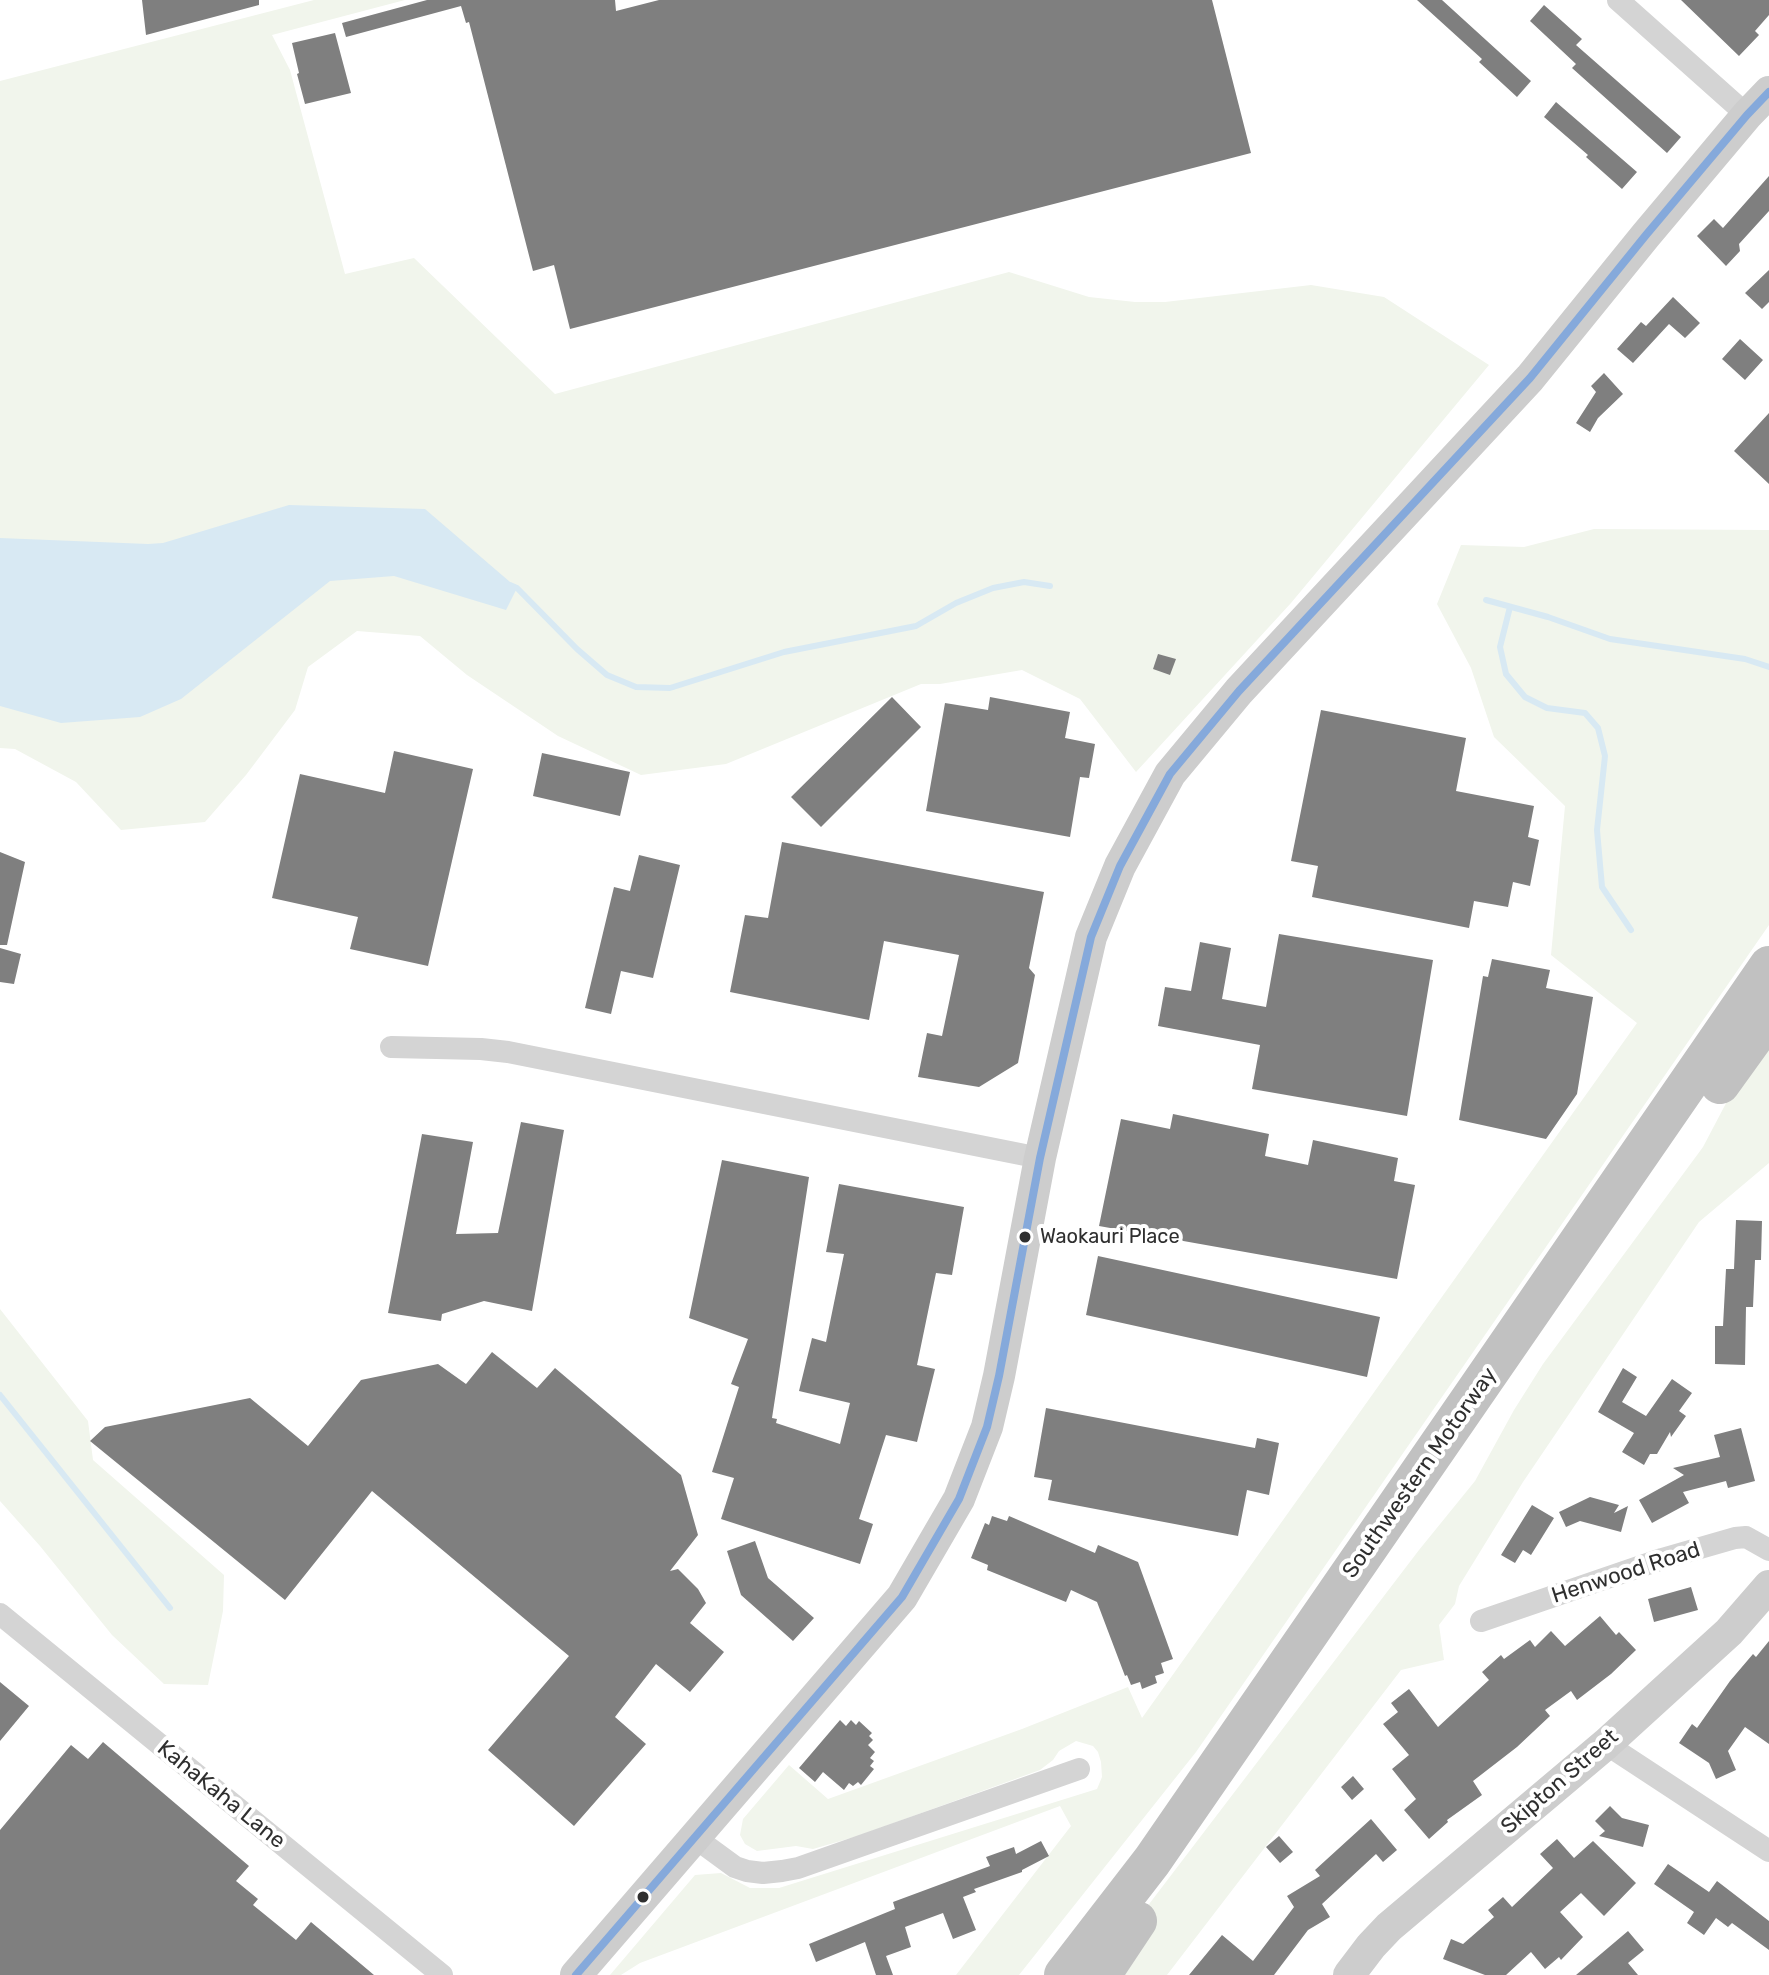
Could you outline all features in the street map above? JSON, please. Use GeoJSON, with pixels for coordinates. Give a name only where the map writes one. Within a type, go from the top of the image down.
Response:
{"type":"FeatureCollection","features":[{"type":"Feature","properties":{"kind":"highway","name":"Southwestern Motorway"},"geometry":{"type":"LineString","coordinates":[[1064,1975],[1152,1861],[1769,966]]}},
{"type":"Feature","properties":{"kind":"highway","name":"Southwestern Motorway"},"geometry":{"type":"LineString","coordinates":[[1101,1975],[1495,1399],[1769,1016]]}},
{"type":"Feature","properties":{"kind":"main road"},"geometry":{"type":"LineString","coordinates":[[576,1975],[902,1597],[959,1499],[987,1427],[999,1376],[1040,1158],[1091,937],[1120,866],[1170,774],[1239,691],[1530,378],[1758,104]]}},
{"type":"Feature","properties":{"kind":"main road","name":"Skipton Street"},"geometry":{"type":"LineString","coordinates":[[1349,1975],[1389,1927],[1606,1744],[1729,1632],[1769,1586]]}},
{"type":"Feature","properties":{"kind":"street"},"geometry":{"type":"LineString","coordinates":[[1618,0],[1758,104]]}},
{"type":"Feature","properties":{"kind":"street"},"geometry":{"type":"LineString","coordinates":[[391,1047],[508,1052],[1040,1158]]}},
{"type":"Feature","properties":{"kind":"street","name":"Henwood Road"},"geometry":{"type":"LineString","coordinates":[[1481,1621],[1662,1559],[1735,1538],[1746,1537],[1769,1550]]}},
{"type":"Feature","properties":{"kind":"street","name":"KahaKaha Lane"},"geometry":{"type":"LineString","coordinates":[[0,1614],[442,1975]]}},
{"type":"Feature","properties":{"kind":"street"},"geometry":{"type":"LineString","coordinates":[[1606,1744],[1769,1851]]}},
{"type":"Feature","properties":{"kind":"street"},"geometry":{"type":"LineString","coordinates":[[694,1837],[735,1867],[763,1873],[782,1871],[1079,1769]]}},
{"type":"Feature","properties":{"kind":"shaded area"},"geometry":{"type":"Polygon","coordinates":[[[314,0],[405,0],[272,35],[290,70],[345,274],[414,258],[555,394],[1009,272],[1089,297],[1135,302],[1165,302],[1311,285],[1384,297],[1489,365],[1291,603],[1136,772],[1080,699],[1022,670],[940,684],[921,684],[726,764],[641,775],[558,736],[467,675],[420,636],[357,631],[308,667],[295,710],[246,775],[205,822],[121,830],[76,782],[15,749],[0,748],[0,81],[314,0]]]}},
{"type":"Feature","properties":{"kind":"shaded area"},"geometry":{"type":"Polygon","coordinates":[[[289,505],[425,509],[517,588],[506,610],[394,576],[330,581],[181,699],[140,717],[61,723],[0,706],[0,538],[163,543],[289,505]]]}},
{"type":"Feature","properties":{"kind":"shaded area"},"geometry":{"type":"Polygon","coordinates":[[[1594,529],[1769,530],[1769,925],[1196,1752],[1019,1975],[956,1975],[1071,1826],[1060,1806],[640,1963],[621,1975],[610,1975],[695,1875],[721,1873],[750,1888],[779,1888],[1097,1789],[1102,1777],[1098,1752],[1093,1746],[1076,1741],[1059,1751],[1040,1770],[858,1836],[813,1849],[796,1846],[757,1851],[745,1844],[740,1835],[743,1819],[789,1765],[828,1799],[1128,1687],[1142,1718],[1637,1023],[1551,955],[1565,806],[1494,737],[1471,668],[1437,604],[1461,545],[1524,547],[1594,529]]]}},
{"type":"Feature","properties":{"kind":"shaded area"},"geometry":{"type":"Polygon","coordinates":[[[1769,1041],[1769,1163],[1699,1222],[1523,1482],[1459,1586],[1455,1604],[1439,1625],[1444,1660],[1401,1670],[1167,1975],[1095,1975],[1475,1481],[1543,1364],[1703,1147],[1744,1069],[1769,1041]]]}},
{"type":"Feature","properties":{"kind":"shaded area"},"geometry":{"type":"Polygon","coordinates":[[[0,1309],[88,1421],[93,1460],[224,1575],[223,1611],[208,1685],[164,1684],[112,1635],[0,1501],[0,1309]]]}},
{"type":"Feature","properties":{"kind":"building"},"geometry":{"type":"Polygon","coordinates":[[[142,0],[259,0],[259,5],[146,35],[142,0]]]}},
{"type":"Feature","properties":{"kind":"building"},"geometry":{"type":"Polygon","coordinates":[[[427,0],[615,0],[616,11],[659,0],[1212,0],[1251,153],[570,329],[554,265],[533,271],[469,22],[466,23],[461,6],[346,37],[342,23],[427,0]]]}},
{"type":"Feature","properties":{"kind":"building"},"geometry":{"type":"Polygon","coordinates":[[[1417,0],[1442,0],[1531,81],[1517,97],[1479,62],[1482,59],[1417,0]]]}},
{"type":"Feature","properties":{"kind":"building"},"geometry":{"type":"Polygon","coordinates":[[[1681,0],[1769,0],[1769,15],[1755,31],[1759,35],[1739,56],[1681,0]]]}},
{"type":"Feature","properties":{"kind":"building"},"geometry":{"type":"Polygon","coordinates":[[[1544,5],[1582,39],[1576,45],[1681,137],[1667,153],[1572,68],[1576,64],[1530,21],[1544,5]]]}},
{"type":"Feature","properties":{"kind":"building"},"geometry":{"type":"Polygon","coordinates":[[[335,33],[351,93],[305,104],[292,43],[335,33]]]}},
{"type":"Feature","properties":{"kind":"building"},"geometry":{"type":"Polygon","coordinates":[[[1556,102],[1637,172],[1622,189],[1544,117],[1556,102]]]}},
{"type":"Feature","properties":{"kind":"building"},"geometry":{"type":"Polygon","coordinates":[[[1769,176],[1769,211],[1739,244],[1740,251],[1726,266],[1697,236],[1714,219],[1723,228],[1769,176]]]}},
{"type":"Feature","properties":{"kind":"building"},"geometry":{"type":"Polygon","coordinates":[[[1769,270],[1769,302],[1762,309],[1745,293],[1769,270]]]}},
{"type":"Feature","properties":{"kind":"building"},"geometry":{"type":"Polygon","coordinates":[[[1673,297],[1700,323],[1685,338],[1669,324],[1633,363],[1617,349],[1641,322],[1646,326],[1673,297]]]}},
{"type":"Feature","properties":{"kind":"building"},"geometry":{"type":"Polygon","coordinates":[[[1740,339],[1763,360],[1745,380],[1722,359],[1740,339]]]}},
{"type":"Feature","properties":{"kind":"building"},"geometry":{"type":"Polygon","coordinates":[[[1604,373],[1623,394],[1598,418],[1590,432],[1576,423],[1596,392],[1591,386],[1604,373]]]}},
{"type":"Feature","properties":{"kind":"building"},"geometry":{"type":"Polygon","coordinates":[[[1769,413],[1769,484],[1734,451],[1769,413]]]}},
{"type":"Feature","properties":{"kind":"building"},"geometry":{"type":"Polygon","coordinates":[[[1158,654],[1176,659],[1170,675],[1153,669],[1158,654]]]}},
{"type":"Feature","properties":{"kind":"building"},"geometry":{"type":"Polygon","coordinates":[[[892,697],[921,727],[821,827],[791,797],[892,697]]]}},
{"type":"Feature","properties":{"kind":"building"},"geometry":{"type":"Polygon","coordinates":[[[990,697],[1070,712],[1065,738],[1095,744],[1089,778],[1080,777],[1070,837],[926,811],[945,703],[988,710],[990,697]]]}},
{"type":"Feature","properties":{"kind":"building"},"geometry":{"type":"Polygon","coordinates":[[[1321,710],[1466,738],[1456,791],[1534,806],[1528,837],[1539,840],[1530,886],[1513,882],[1508,907],[1474,901],[1469,928],[1312,897],[1318,866],[1291,861],[1321,710]]]}},
{"type":"Feature","properties":{"kind":"building"},"geometry":{"type":"Polygon","coordinates":[[[394,751],[473,769],[428,966],[350,949],[358,917],[272,898],[300,774],[385,793],[394,751]]]}},
{"type":"Feature","properties":{"kind":"building"},"geometry":{"type":"Polygon","coordinates":[[[542,753],[630,772],[620,816],[533,796],[542,753]]]}},
{"type":"Feature","properties":{"kind":"building"},"geometry":{"type":"Polygon","coordinates":[[[782,842],[1044,892],[1029,968],[1035,975],[1018,1063],[979,1087],[918,1077],[927,1033],[942,1036],[959,955],[884,941],[869,1020],[730,992],[745,915],[768,918],[782,842]]]}},
{"type":"Feature","properties":{"kind":"building"},"geometry":{"type":"Polygon","coordinates":[[[0,852],[25,862],[7,945],[0,945],[0,852]]]}},
{"type":"Feature","properties":{"kind":"building"},"geometry":{"type":"Polygon","coordinates":[[[639,855],[680,865],[653,978],[621,971],[611,1014],[585,1008],[614,887],[630,891],[639,855]]]}},
{"type":"Feature","properties":{"kind":"building"},"geometry":{"type":"Polygon","coordinates":[[[1279,934],[1433,960],[1407,1116],[1252,1089],[1260,1045],[1158,1026],[1165,987],[1191,991],[1200,942],[1231,948],[1222,999],[1266,1007],[1279,934]]]}},
{"type":"Feature","properties":{"kind":"building"},"geometry":{"type":"Polygon","coordinates":[[[0,948],[21,954],[14,984],[0,982],[0,948]]]}},
{"type":"Feature","properties":{"kind":"building"},"geometry":{"type":"Polygon","coordinates":[[[1492,959],[1550,970],[1546,988],[1593,997],[1577,1094],[1546,1139],[1459,1120],[1483,976],[1488,977],[1492,959]]]}},
{"type":"Feature","properties":{"kind":"building"},"geometry":{"type":"Polygon","coordinates":[[[1173,1114],[1269,1134],[1265,1156],[1308,1165],[1313,1140],[1398,1158],[1394,1181],[1415,1185],[1397,1279],[1099,1226],[1121,1119],[1170,1129],[1173,1114]]]}},
{"type":"Feature","properties":{"kind":"building"},"geometry":{"type":"Polygon","coordinates":[[[521,1122],[564,1130],[532,1311],[484,1301],[442,1314],[441,1321],[388,1313],[422,1134],[473,1142],[456,1234],[498,1233],[521,1122]]]}},
{"type":"Feature","properties":{"kind":"building"},"geometry":{"type":"Polygon","coordinates":[[[722,1160],[809,1177],[772,1418],[777,1419],[776,1423],[840,1444],[850,1403],[799,1391],[812,1338],[826,1342],[844,1254],[826,1252],[839,1184],[964,1207],[952,1275],[936,1273],[917,1365],[935,1369],[917,1442],[886,1435],[859,1519],[873,1524],[860,1564],[721,1519],[734,1478],[712,1472],[739,1387],[731,1384],[748,1339],[689,1318],[722,1160]]]}},
{"type":"Feature","properties":{"kind":"building"},"geometry":{"type":"Polygon","coordinates":[[[1736,1220],[1762,1221],[1761,1260],[1755,1260],[1753,1307],[1746,1307],[1745,1365],[1715,1364],[1715,1326],[1723,1326],[1726,1269],[1734,1269],[1736,1220]]]}},
{"type":"Feature","properties":{"kind":"building"},"geometry":{"type":"Polygon","coordinates":[[[1098,1256],[1380,1317],[1367,1377],[1086,1315],[1098,1256]]]}},
{"type":"Feature","properties":{"kind":"building"},"geometry":{"type":"Polygon","coordinates":[[[492,1352],[537,1388],[555,1368],[681,1475],[698,1535],[670,1571],[678,1569],[698,1589],[706,1603],[690,1623],[724,1652],[690,1692],[656,1664],[615,1717],[646,1744],[574,1826],[488,1750],[569,1656],[372,1491],[285,1600],[90,1441],[105,1427],[250,1398],[308,1446],[361,1380],[438,1364],[466,1384],[492,1352]]]}},
{"type":"Feature","properties":{"kind":"building"},"geometry":{"type":"Polygon","coordinates":[[[1623,1368],[1637,1377],[1622,1402],[1646,1416],[1672,1379],[1692,1393],[1679,1411],[1686,1416],[1671,1437],[1670,1432],[1657,1454],[1650,1454],[1644,1465],[1622,1452],[1634,1433],[1598,1412],[1623,1368]]]}},
{"type":"Feature","properties":{"kind":"building"},"geometry":{"type":"Polygon","coordinates":[[[1046,1408],[1255,1448],[1257,1438],[1279,1443],[1269,1495],[1247,1490],[1238,1536],[1048,1500],[1052,1480],[1034,1477],[1046,1408]]]}},
{"type":"Feature","properties":{"kind":"building"},"geometry":{"type":"Polygon","coordinates":[[[1741,1428],[1755,1481],[1728,1488],[1726,1481],[1683,1492],[1689,1503],[1652,1523],[1639,1500],[1684,1475],[1673,1468],[1720,1457],[1714,1435],[1741,1428]]]}},
{"type":"Feature","properties":{"kind":"building"},"geometry":{"type":"Polygon","coordinates":[[[1590,1497],[1619,1505],[1614,1513],[1628,1506],[1621,1532],[1580,1521],[1566,1527],[1559,1512],[1590,1497]]]}},
{"type":"Feature","properties":{"kind":"building"},"geometry":{"type":"Polygon","coordinates":[[[1532,1505],[1554,1518],[1531,1555],[1523,1550],[1515,1563],[1501,1555],[1532,1505]]]}},
{"type":"Feature","properties":{"kind":"building"},"geometry":{"type":"Polygon","coordinates":[[[992,1516],[1007,1521],[1009,1516],[1095,1553],[1098,1545],[1138,1562],[1173,1659],[1161,1663],[1164,1673],[1155,1676],[1157,1683],[1142,1689],[1140,1682],[1131,1685],[1097,1602],[1071,1590],[1066,1602],[987,1570],[988,1565],[971,1558],[985,1523],[989,1525],[992,1516]]]}},
{"type":"Feature","properties":{"kind":"building"},"geometry":{"type":"Polygon","coordinates":[[[755,1541],[768,1578],[814,1618],[793,1641],[741,1595],[727,1551],[755,1541]]]}},
{"type":"Feature","properties":{"kind":"building"},"geometry":{"type":"Polygon","coordinates":[[[1691,1587],[1698,1610],[1654,1622],[1648,1599],[1691,1587]]]}},
{"type":"Feature","properties":{"kind":"building"},"geometry":{"type":"Polygon","coordinates":[[[1600,1616],[1616,1635],[1619,1632],[1636,1650],[1577,1700],[1571,1691],[1545,1710],[1550,1716],[1517,1747],[1473,1781],[1482,1795],[1447,1820],[1429,1839],[1404,1810],[1416,1799],[1392,1769],[1409,1755],[1383,1724],[1398,1712],[1391,1703],[1409,1689],[1438,1727],[1489,1680],[1482,1672],[1501,1655],[1504,1659],[1530,1640],[1535,1647],[1551,1631],[1565,1646],[1600,1616]]]}},
{"type":"Feature","properties":{"kind":"building"},"geometry":{"type":"Polygon","coordinates":[[[1769,1641],[1769,1744],[1745,1727],[1728,1751],[1736,1770],[1716,1779],[1709,1763],[1679,1743],[1692,1724],[1697,1728],[1730,1681],[1769,1641]]]}},
{"type":"Feature","properties":{"kind":"building"},"geometry":{"type":"Polygon","coordinates":[[[0,1682],[29,1706],[0,1741],[0,1682]]]}},
{"type":"Feature","properties":{"kind":"building"},"geometry":{"type":"Polygon","coordinates":[[[840,1720],[846,1726],[851,1720],[856,1725],[859,1721],[872,1733],[869,1736],[873,1740],[868,1745],[875,1752],[870,1758],[874,1761],[870,1766],[874,1769],[861,1785],[858,1782],[853,1786],[849,1783],[844,1790],[823,1772],[815,1782],[799,1768],[840,1720]]]}},
{"type":"Feature","properties":{"kind":"building"},"geometry":{"type":"Polygon","coordinates":[[[103,1742],[249,1866],[236,1881],[258,1899],[253,1905],[296,1940],[311,1922],[374,1975],[0,1975],[0,1830],[71,1745],[88,1759],[103,1742]]]}},
{"type":"Feature","properties":{"kind":"building"},"geometry":{"type":"Polygon","coordinates":[[[1353,1776],[1364,1789],[1352,1800],[1341,1787],[1353,1776]]]}},
{"type":"Feature","properties":{"kind":"building"},"geometry":{"type":"Polygon","coordinates":[[[1610,1806],[1622,1818],[1649,1825],[1643,1847],[1599,1836],[1605,1831],[1595,1821],[1610,1806]]]}},
{"type":"Feature","properties":{"kind":"building"},"geometry":{"type":"Polygon","coordinates":[[[1371,1819],[1397,1850],[1383,1862],[1376,1854],[1322,1904],[1330,1917],[1308,1930],[1274,1975],[1189,1975],[1222,1935],[1253,1961],[1294,1907],[1287,1896],[1320,1876],[1315,1870],[1371,1819]]]}},
{"type":"Feature","properties":{"kind":"building"},"geometry":{"type":"Polygon","coordinates":[[[1279,1836],[1293,1852],[1280,1863],[1266,1847],[1279,1836]]]}},
{"type":"Feature","properties":{"kind":"building"},"geometry":{"type":"Polygon","coordinates":[[[1557,1839],[1574,1858],[1593,1841],[1636,1883],[1604,1916],[1581,1893],[1560,1912],[1583,1937],[1561,1960],[1559,1957],[1545,1969],[1531,1952],[1506,1975],[1485,1975],[1443,1959],[1451,1939],[1463,1944],[1494,1917],[1488,1910],[1503,1897],[1512,1907],[1553,1868],[1540,1854],[1557,1839]]]}},
{"type":"Feature","properties":{"kind":"building"},"geometry":{"type":"Polygon","coordinates":[[[1041,1841],[1049,1856],[1022,1872],[974,1889],[976,1892],[963,1897],[976,1930],[953,1939],[943,1913],[905,1927],[911,1947],[886,1956],[893,1975],[876,1975],[865,1942],[816,1962],[809,1944],[895,1909],[893,1902],[990,1866],[986,1857],[1014,1847],[1016,1854],[1041,1841]]]}},
{"type":"Feature","properties":{"kind":"building"},"geometry":{"type":"Polygon","coordinates":[[[1668,1864],[1709,1892],[1717,1881],[1769,1921],[1769,1950],[1732,1923],[1728,1927],[1716,1918],[1704,1935],[1687,1923],[1694,1912],[1654,1884],[1668,1864]]]}},
{"type":"Feature","properties":{"kind":"building"},"geometry":{"type":"Polygon","coordinates":[[[1628,1931],[1644,1950],[1628,1963],[1638,1975],[1576,1975],[1628,1931]]]}},
{"type":"Feature","properties":{"kind":"waterway"},"geometry":{"type":"LineString","coordinates":[[510,585],[517,588],[607,675],[636,687],[670,688],[784,652],[916,626],[956,603],[993,588],[1024,582],[1050,586]]}},
{"type":"Feature","properties":{"kind":"waterway"},"geometry":{"type":"LineString","coordinates":[[1486,600],[1610,639],[1745,659],[1769,667]]}},
{"type":"Feature","properties":{"kind":"waterway"},"geometry":{"type":"LineString","coordinates":[[1510,607],[1500,647],[1506,674],[1525,697],[1547,708],[1585,713],[1598,728],[1605,756],[1597,830],[1602,887],[1631,930]]}},
{"type":"Feature","properties":{"kind":"waterway"},"geometry":{"type":"LineString","coordinates":[[0,1395],[170,1608]]}},
{"type":"Feature","properties":{"kind":"transit line"},"geometry":{"type":"LineString","coordinates":[[576,1975],[902,1597],[959,1499],[987,1427],[999,1376],[1040,1158],[1091,937],[1120,866],[1170,774],[1239,691],[1530,378],[1646,235],[1769,92]]}},
{"type":"Feature","properties":{"kind":"place","name":"Waokauri Place"},"geometry":{"type":"Point","coordinates":[1025,1237]}}]}
